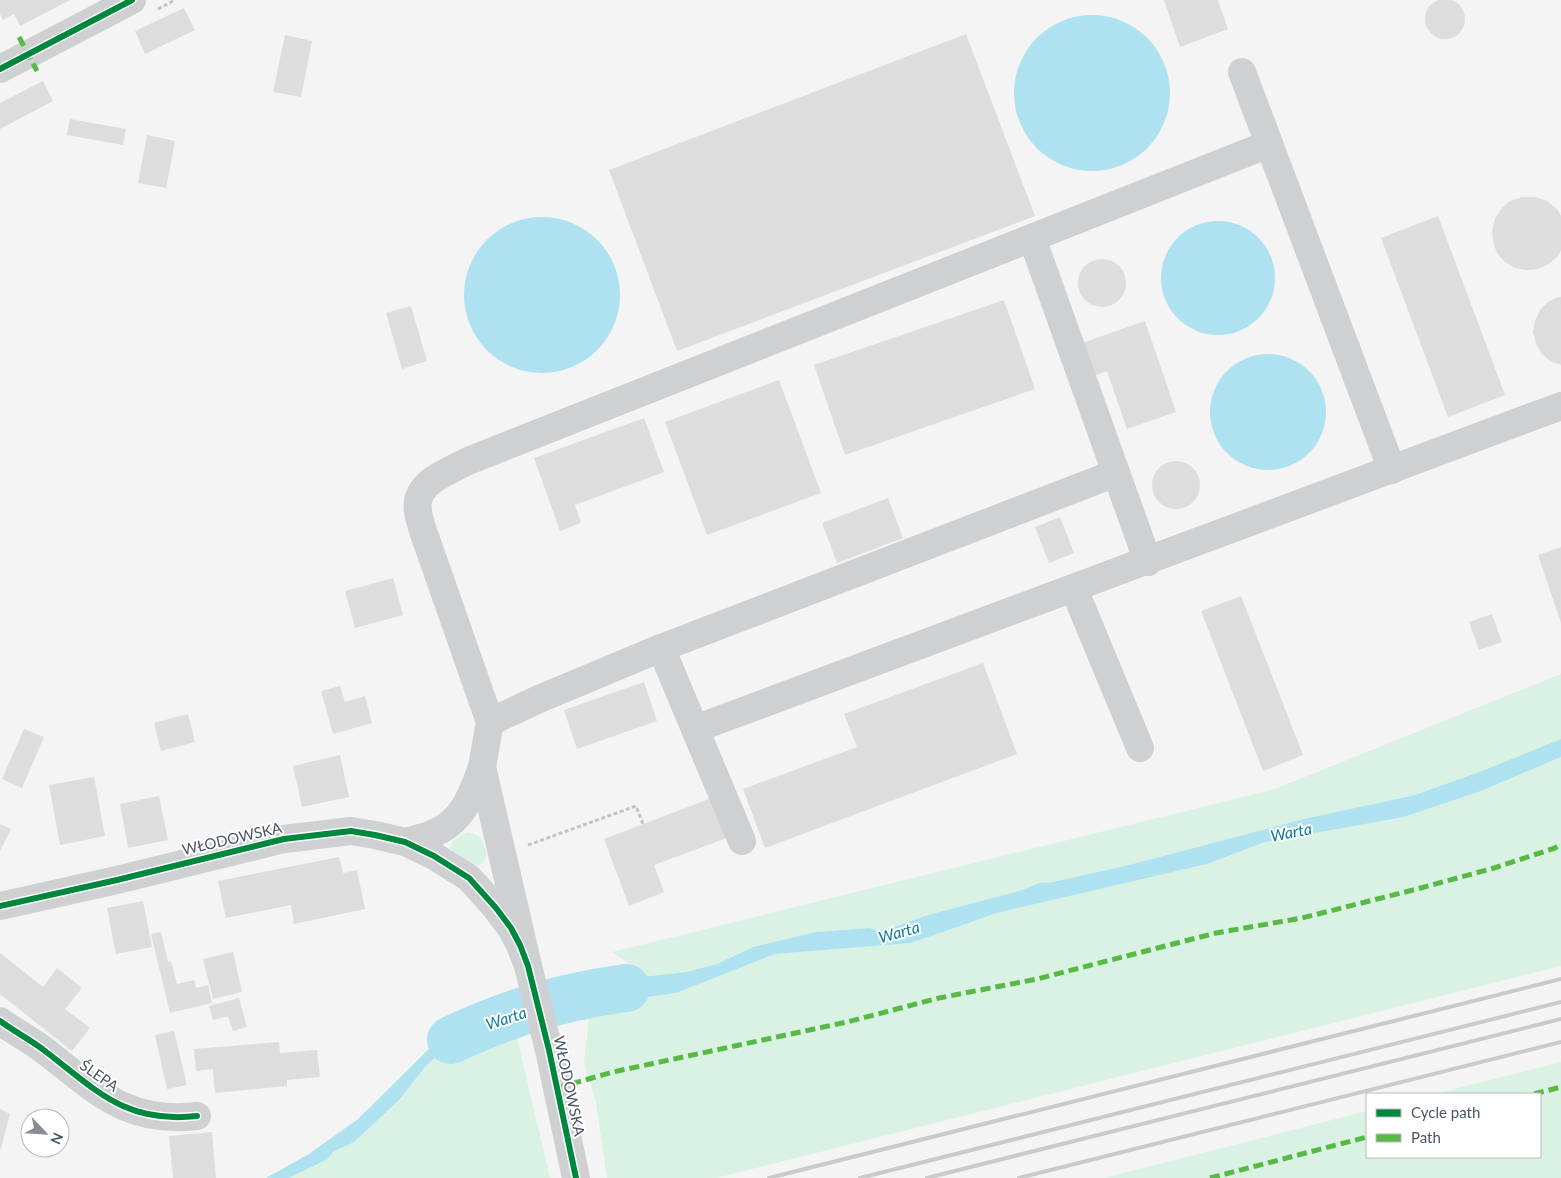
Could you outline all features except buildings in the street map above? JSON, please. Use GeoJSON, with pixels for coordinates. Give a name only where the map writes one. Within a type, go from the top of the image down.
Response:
{"type":"FeatureCollection","features":[{"type":"Feature","properties":{"kind":"street"},"geometry":{"type":"LineString","coordinates":[[0,69],[132,0]]}},
{"type":"Feature","properties":{"kind":"street"},"geometry":{"type":"LineString","coordinates":[[1242,72],[1392,470]]}},
{"type":"Feature","properties":{"kind":"street"},"geometry":{"type":"LineString","coordinates":[[405,842],[433,834],[449,825],[462,814],[473,792],[482,767],[490,722],[417,511],[421,492],[430,482],[468,461],[1269,144]]}},
{"type":"Feature","properties":{"kind":"street"},"geometry":{"type":"LineString","coordinates":[[1032,238],[1148,562]]}},
{"type":"Feature","properties":{"kind":"street"},"geometry":{"type":"LineString","coordinates":[[695,729],[1148,562],[1561,406]]}},
{"type":"Feature","properties":{"kind":"street"},"geometry":{"type":"LineString","coordinates":[[490,722],[662,648],[1116,473]]}},
{"type":"Feature","properties":{"kind":"street"},"geometry":{"type":"LineString","coordinates":[[1074,589],[1140,748]]}},
{"type":"Feature","properties":{"kind":"street"},"geometry":{"type":"LineString","coordinates":[[662,648],[742,841]]}},
{"type":"Feature","properties":{"kind":"street"},"geometry":{"type":"LineString","coordinates":[[482,767],[528,966]]}},
{"type":"Feature","properties":{"kind":"street","name":"WŁODOWSKA"},"geometry":{"type":"LineString","coordinates":[[0,906],[117,880],[284,839],[351,831],[405,842],[455,868],[469,878],[483,891],[511,928],[528,966],[549,1050],[576,1178]]}},
{"type":"Feature","properties":{"kind":"street","name":"ŚLEPA"},"geometry":{"type":"LineString","coordinates":[[0,1022],[42,1049],[81,1080],[112,1101],[130,1110],[154,1116],[181,1118],[197,1116]]}},
{"type":"Feature","properties":{"kind":"path"},"geometry":{"type":"LineString","coordinates":[[527,846],[636,806],[643,824]]}},
{"type":"Feature","properties":{"kind":"green space"},"geometry":{"type":"Polygon","coordinates":[[[1561,674],[1561,739],[1482,771],[1415,795],[1304,819],[1129,865],[1053,882],[1039,883],[1019,891],[928,915],[894,927],[878,930],[869,928],[816,932],[753,947],[717,964],[686,972],[642,977],[632,965],[612,952],[1275,789],[1561,674]]]}},
{"type":"Feature","properties":{"kind":"green space"},"geometry":{"type":"Polygon","coordinates":[[[1561,757],[1561,966],[716,1178],[607,1178],[596,1102],[584,1063],[591,1001],[626,1000],[676,993],[775,954],[911,943],[997,913],[1207,864],[1265,842],[1404,817],[1481,791],[1561,757]]]}},
{"type":"Feature","properties":{"kind":"green space"},"geometry":{"type":"Polygon","coordinates":[[[469,832],[481,840],[487,855],[483,863],[477,866],[455,855],[450,848],[452,842],[462,834],[469,832]]]}},
{"type":"Feature","properties":{"kind":"green space"},"geometry":{"type":"Polygon","coordinates":[[[513,1021],[550,1178],[289,1178],[328,1159],[333,1152],[343,1148],[367,1129],[400,1099],[425,1067],[442,1051],[479,1032],[513,1021]]]}},
{"type":"Feature","properties":{"kind":"green space"},"geometry":{"type":"Polygon","coordinates":[[[1561,1062],[1561,1178],[1104,1178],[1366,1111],[1366,1158],[1541,1158],[1541,1093],[1439,1093],[1561,1062]]]}},
{"type":"Feature","properties":{"kind":"water"},"geometry":{"type":"Polygon","coordinates":[[[1084,15],[1100,15],[1122,20],[1142,32],[1153,43],[1165,63],[1170,93],[1165,123],[1153,143],[1142,154],[1122,166],[1100,171],[1084,171],[1062,166],[1042,154],[1031,143],[1019,123],[1014,101],[1014,85],[1019,63],[1031,43],[1042,32],[1062,20],[1084,15]]]}},
{"type":"Feature","properties":{"kind":"water"},"geometry":{"type":"Polygon","coordinates":[[[534,217],[550,217],[565,220],[579,226],[602,245],[611,258],[617,272],[620,295],[619,310],[611,332],[592,355],[579,364],[565,370],[550,373],[534,373],[519,370],[505,364],[482,345],[473,332],[467,318],[464,303],[464,287],[467,272],[473,258],[492,235],[505,226],[519,220],[534,217]]]}},
{"type":"Feature","properties":{"kind":"water"},"geometry":{"type":"Polygon","coordinates":[[[1218,221],[1240,225],[1259,237],[1271,256],[1275,278],[1271,300],[1259,319],[1240,331],[1218,335],[1196,331],[1177,319],[1165,300],[1161,278],[1165,256],[1177,237],[1196,225],[1218,221]]]}},
{"type":"Feature","properties":{"kind":"water"},"geometry":{"type":"Polygon","coordinates":[[[1268,354],[1290,359],[1309,371],[1321,390],[1326,412],[1321,434],[1309,453],[1290,465],[1268,470],[1246,465],[1227,453],[1215,434],[1210,412],[1215,390],[1227,371],[1246,359],[1268,354]]]}},
{"type":"Feature","properties":{"kind":"water"},"geometry":{"type":"Polygon","coordinates":[[[1561,739],[1561,757],[1481,791],[1404,817],[1265,842],[1207,864],[997,913],[911,943],[775,954],[676,993],[626,1000],[591,1001],[564,1009],[560,992],[602,988],[642,977],[686,972],[717,964],[753,947],[816,932],[869,928],[878,930],[894,927],[928,915],[1019,891],[1039,883],[1053,882],[1129,865],[1304,819],[1415,795],[1482,771],[1561,739]]]}},
{"type":"Feature","properties":{"kind":"water"},"geometry":{"type":"Polygon","coordinates":[[[510,1009],[513,1021],[479,1032],[442,1051],[425,1067],[400,1099],[354,1142],[333,1152],[328,1159],[289,1178],[266,1178],[309,1154],[358,1119],[438,1040],[461,1026],[510,1009]]]}},
{"type":"Feature","properties":{"kind":"waterway","name":"Warta"},"geometry":{"type":"LineString","coordinates":[[451,1040],[472,1030],[537,1007],[603,991],[626,988]]}},
{"type":"Feature","properties":{"kind":"railway"},"geometry":{"type":"LineString","coordinates":[[769,1178],[1561,979]]}},
{"type":"Feature","properties":{"kind":"railway"},"geometry":{"type":"LineString","coordinates":[[860,1178],[1561,1002]]}},
{"type":"Feature","properties":{"kind":"railway"},"geometry":{"type":"LineString","coordinates":[[927,1178],[1561,1019]]}},
{"type":"Feature","properties":{"kind":"railway"},"geometry":{"type":"LineString","coordinates":[[1019,1178],[1561,1042]]}},
{"type":"Feature","properties":{"kind":"marked path"},"geometry":{"type":"LineString","coordinates":[[19,37],[37,71]]}},
{"type":"Feature","properties":{"kind":"marked path"},"geometry":{"type":"LineString","coordinates":[[557,1088],[613,1072],[847,1022],[939,998],[1037,979],[1216,933],[1302,918],[1494,868],[1555,848],[1561,844]]}},
{"type":"Feature","properties":{"kind":"marked path"},"geometry":{"type":"LineString","coordinates":[[1538,1093],[1561,1087]]}},
{"type":"Feature","properties":{"kind":"marked path"},"geometry":{"type":"LineString","coordinates":[[1210,1178],[1366,1137]]}},
{"type":"Feature","properties":{"kind":"cycle path"},"geometry":{"type":"LineString","coordinates":[[0,69],[132,0]]}},
{"type":"Feature","properties":{"kind":"cycle path"},"geometry":{"type":"LineString","coordinates":[[0,906],[117,880],[284,839],[351,831],[405,842],[434,856],[469,878],[496,908],[511,928],[520,945],[528,966],[549,1050],[576,1178]]}},
{"type":"Feature","properties":{"kind":"cycle path"},"geometry":{"type":"LineString","coordinates":[[0,1021],[40,1047],[114,1102],[151,1115],[172,1117],[197,1116]]}}]}
